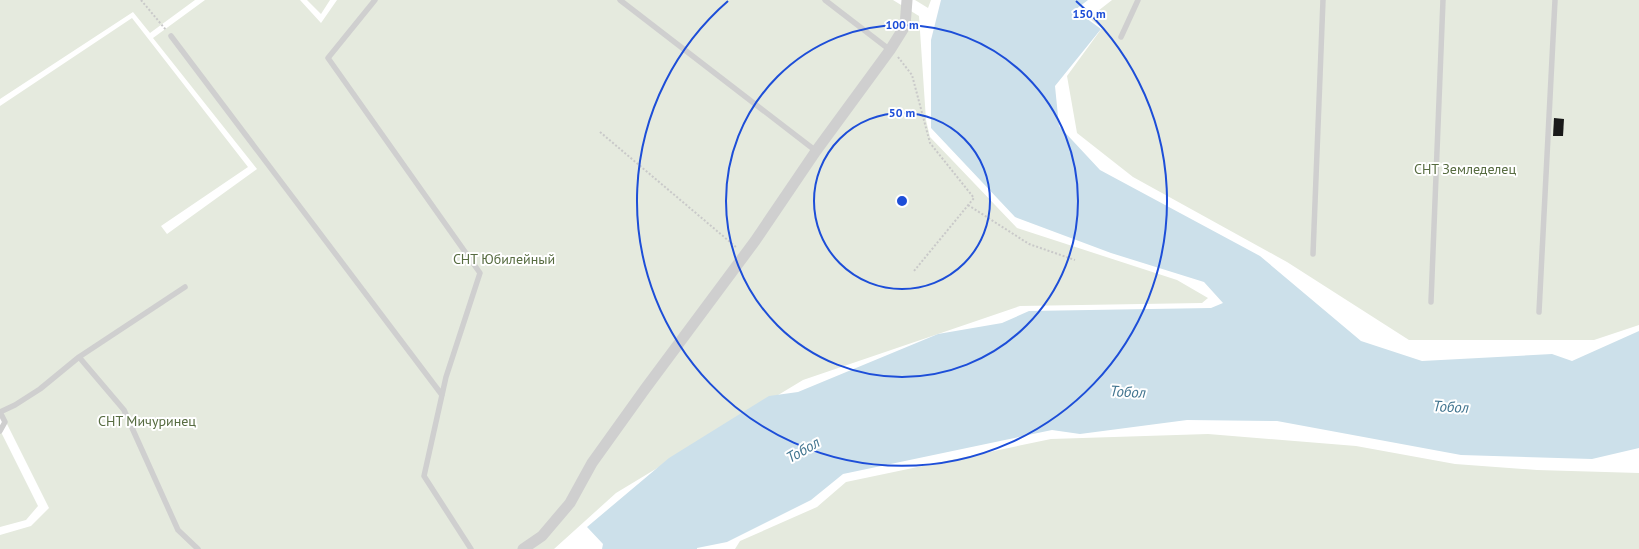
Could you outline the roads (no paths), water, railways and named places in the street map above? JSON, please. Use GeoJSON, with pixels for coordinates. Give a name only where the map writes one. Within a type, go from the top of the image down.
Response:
{"type":"FeatureCollection","features":[{"type":"Feature","properties":{"kind":"street"},"geometry":{"type":"LineString","coordinates":[[523,549],[542,536],[570,503],[592,463],[745,254],[816,151],[890,49],[905,26],[907,0]]}},
{"type":"Feature","properties":{"kind":"lane"},"geometry":{"type":"LineString","coordinates":[[375,0],[328,58],[480,273],[446,377],[424,476],[471,549]]}},
{"type":"Feature","properties":{"kind":"lane"},"geometry":{"type":"LineString","coordinates":[[620,0],[816,151]]}},
{"type":"Feature","properties":{"kind":"lane"},"geometry":{"type":"LineString","coordinates":[[825,0],[890,49]]}},
{"type":"Feature","properties":{"kind":"lane"},"geometry":{"type":"LineString","coordinates":[[1121,37],[1138,0]]}},
{"type":"Feature","properties":{"kind":"lane"},"geometry":{"type":"LineString","coordinates":[[1313,254],[1323,0]]}},
{"type":"Feature","properties":{"kind":"lane"},"geometry":{"type":"LineString","coordinates":[[1431,302],[1443,0]]}},
{"type":"Feature","properties":{"kind":"lane"},"geometry":{"type":"LineString","coordinates":[[1539,312],[1555,0]]}},
{"type":"Feature","properties":{"kind":"lane"},"geometry":{"type":"LineString","coordinates":[[171,36],[442,395]]}},
{"type":"Feature","properties":{"kind":"lane"},"geometry":{"type":"LineString","coordinates":[[0,432],[4,422],[0,412],[15,406],[40,389],[79,357],[185,287]]}},
{"type":"Feature","properties":{"kind":"lane"},"geometry":{"type":"LineString","coordinates":[[79,357],[124,410],[178,530],[198,549]]}},
{"type":"Feature","properties":{"kind":"water","name":"Тобол"},"geometry":{"type":"Polygon","coordinates":[[[941,0],[1088,0],[1075,10],[1101,29],[1055,86],[1059,126],[1100,170],[1260,256],[1361,341],[1422,361],[1552,354],[1572,361],[1639,331],[1639,448],[1592,459],[1461,455],[1277,421],[1187,420],[1080,434],[1052,430],[843,474],[811,500],[727,542],[697,549],[602,549],[603,544],[587,527],[669,458],[769,396],[798,392],[938,334],[1002,323],[1029,311],[1211,308],[1223,303],[1204,282],[1111,253],[1015,217],[931,128],[931,40],[941,0]]]}},
{"type":"Feature","properties":{"kind":"park label","name":"СНТ Земледелец"},"geometry":{"type":"Point","coordinates":[1465,169]}},
{"type":"Feature","properties":{"kind":"park label","name":"СНТ Юбилейный"},"geometry":{"type":"Point","coordinates":[504,259]}},
{"type":"Feature","properties":{"kind":"park label","name":"СНТ Мичуринец"},"geometry":{"type":"Point","coordinates":[147,421]}}]}
